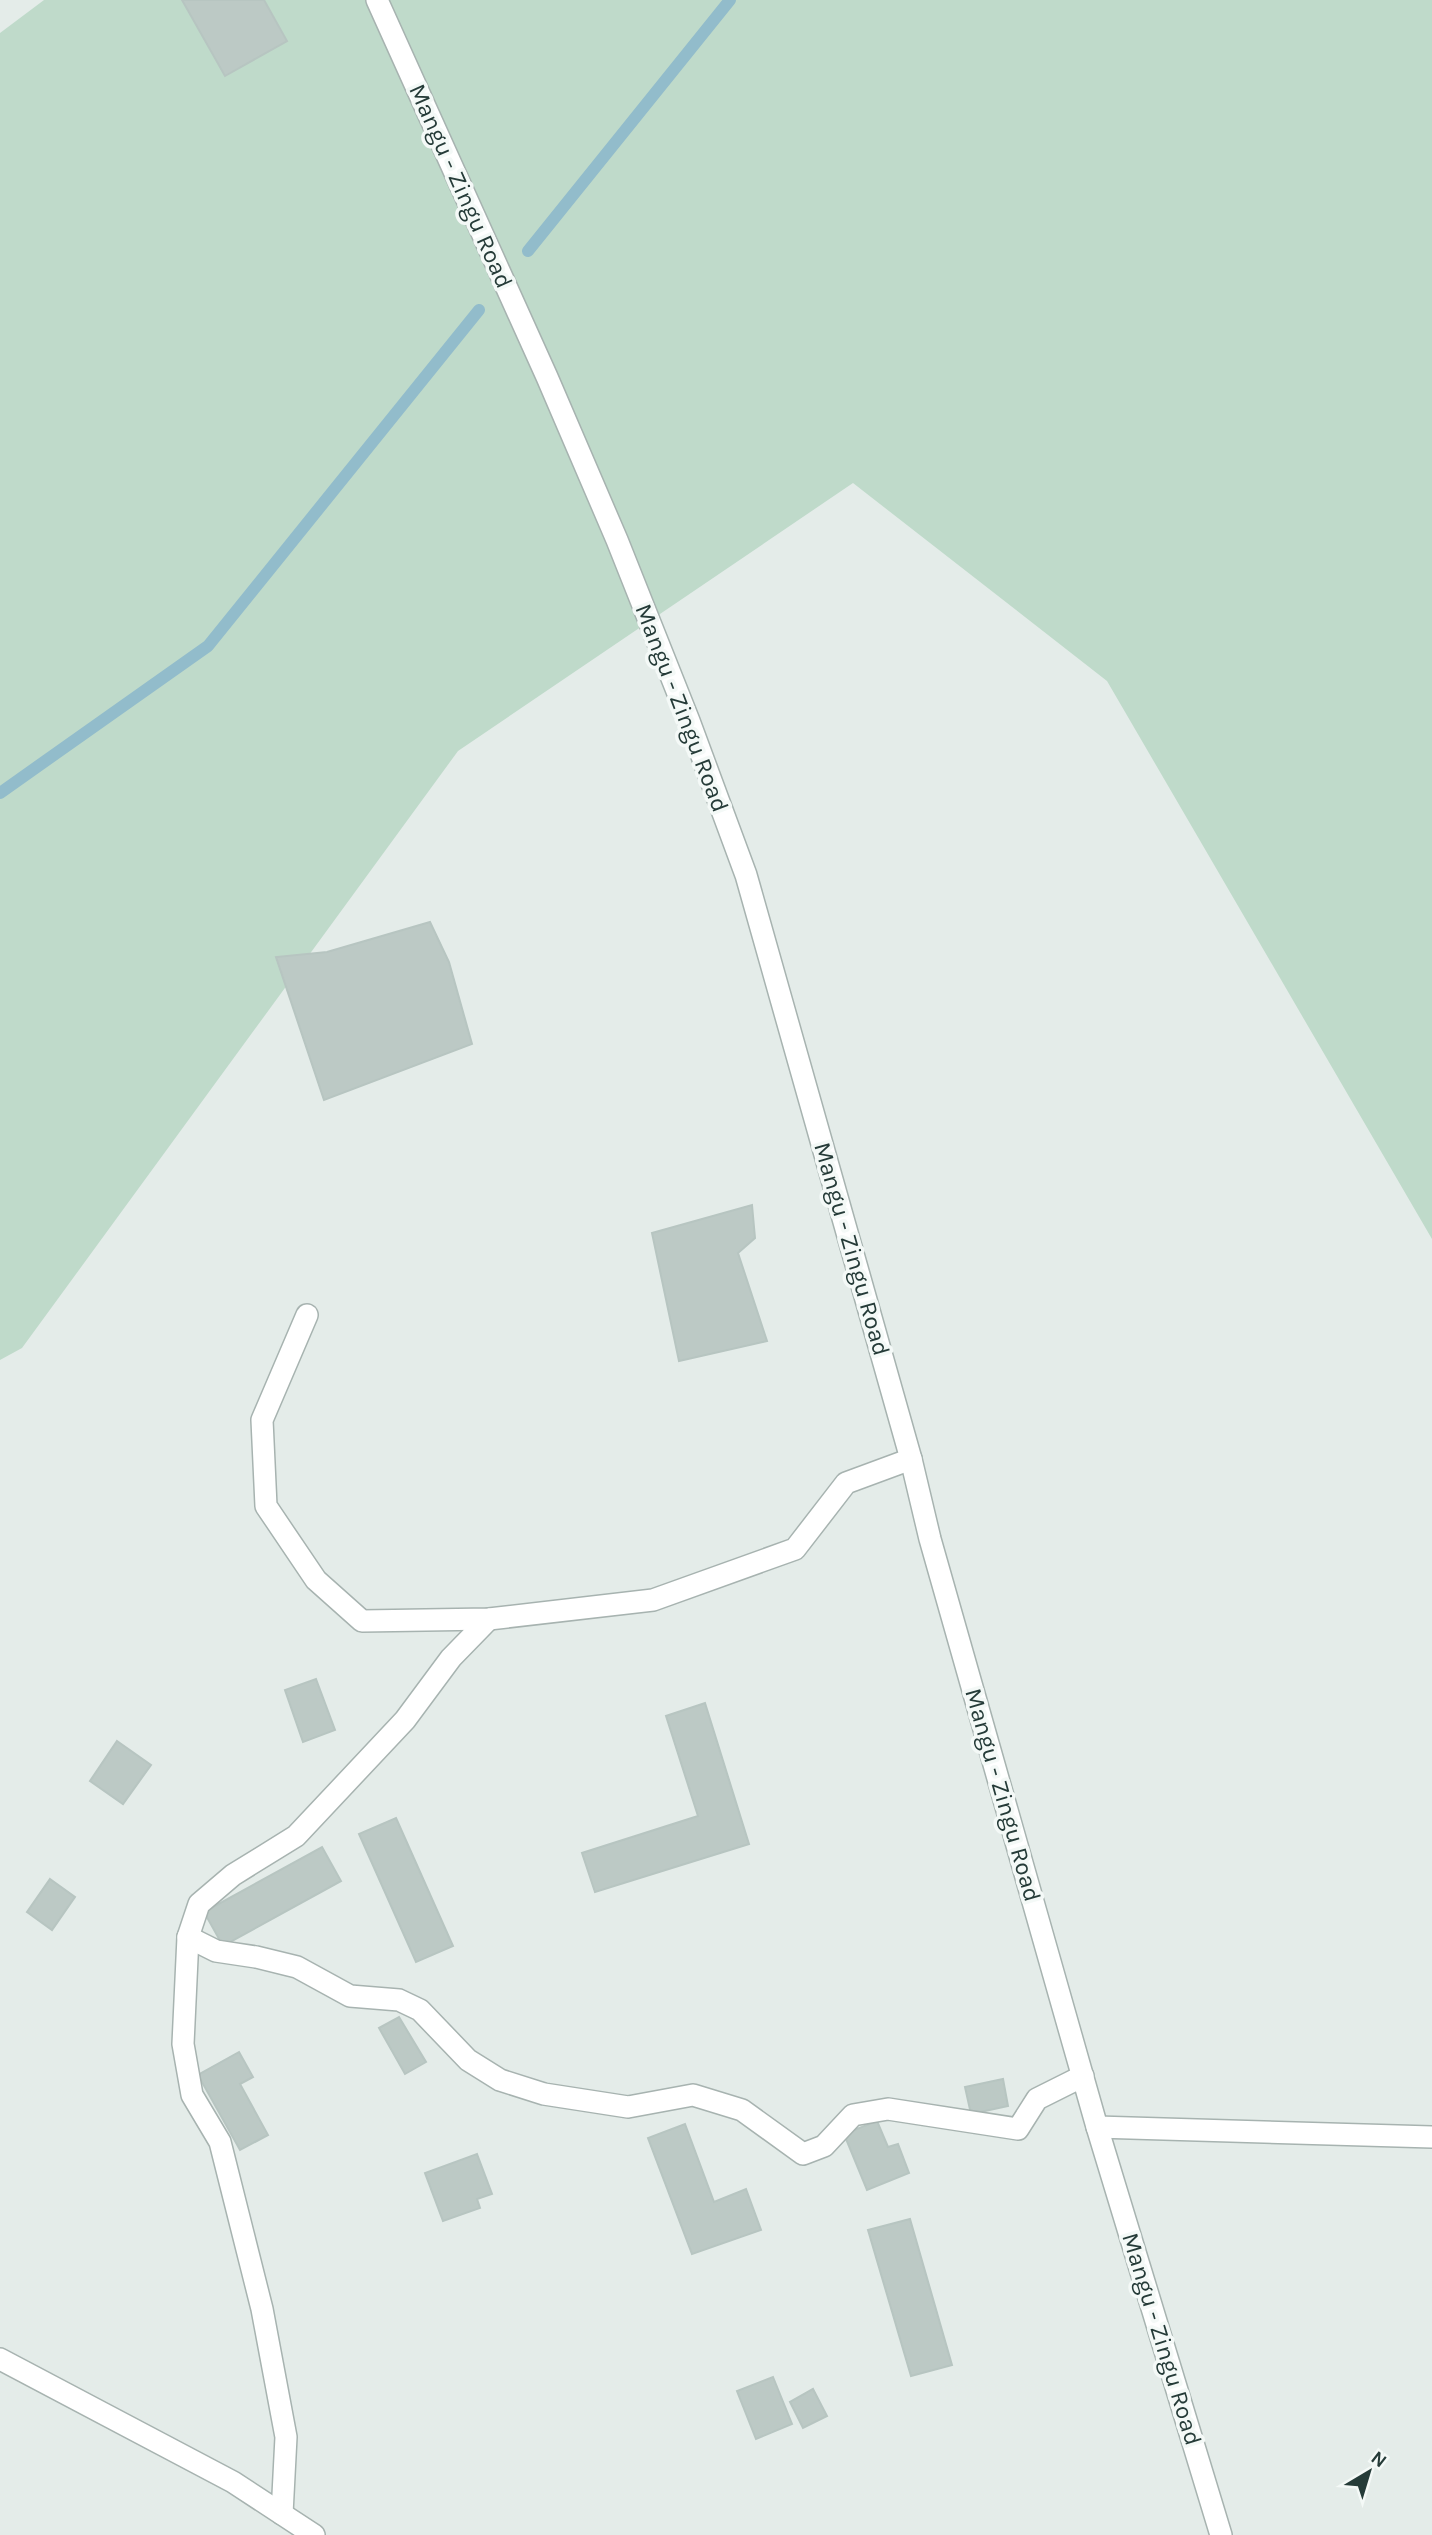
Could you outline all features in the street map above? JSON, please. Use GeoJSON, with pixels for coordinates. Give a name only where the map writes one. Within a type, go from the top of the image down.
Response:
{"type":"FeatureCollection","features":[{"type":"Feature","properties":{"kind":"street","name":"Mangu - Zingu Road"},"geometry":{"type":"LineString","coordinates":[[377,0],[612,527],[689,721],[746,875],[1097,2127],[1221,2535]]}},
{"type":"Feature","properties":{"kind":"street"},"geometry":{"type":"LineString","coordinates":[[307,1315],[262,1420],[266,1506],[316,1580],[362,1621],[489,1619],[653,1600],[795,1549],[846,1483],[911,1459]]}},
{"type":"Feature","properties":{"kind":"street"},"geometry":{"type":"LineString","coordinates":[[282,2514],[286,2437],[262,2309],[220,2142],[192,2095],[183,2044],[188,1937],[199,1904],[233,1875],[296,1836],[405,1720],[451,1658],[489,1619]]}},
{"type":"Feature","properties":{"kind":"street"},"geometry":{"type":"LineString","coordinates":[[188,1937],[216,1951],[297,1967],[350,1996],[399,2000],[420,2010],[468,2060],[500,2080],[544,2094],[628,2106],[693,2095],[742,2110],[803,2154],[824,2146],[853,2115],[888,2109],[1018,2129],[1037,2099],[1083,2076]]}},
{"type":"Feature","properties":{"kind":"street"},"geometry":{"type":"LineString","coordinates":[[1097,2127],[1432,2137]]}},
{"type":"Feature","properties":{"kind":"street"},"geometry":{"type":"LineString","coordinates":[[0,2359],[233,2482],[314,2535]]}},
{"type":"Feature","properties":{"kind":"green space"},"geometry":{"type":"Polygon","coordinates":[[[44,0],[1432,0],[1432,1239],[1107,681],[853,483],[458,751],[22,1348],[0,1360],[0,33],[44,0]]]}},
{"type":"Feature","properties":{"kind":"building"},"geometry":{"type":"Polygon","coordinates":[[[182,0],[264,0],[287,41],[225,76],[182,0]]]}},
{"type":"Feature","properties":{"kind":"building"},"geometry":{"type":"Polygon","coordinates":[[[430,922],[449,962],[472,1044],[324,1100],[276,957],[327,952],[430,922]]]}},
{"type":"Feature","properties":{"kind":"building"},"geometry":{"type":"Polygon","coordinates":[[[752,1205],[755,1238],[738,1253],[767,1341],[679,1361],[652,1233],[752,1205]]]}},
{"type":"Feature","properties":{"kind":"building"},"geometry":{"type":"Polygon","coordinates":[[[316,1679],[335,1730],[303,1742],[285,1690],[316,1679]]]}},
{"type":"Feature","properties":{"kind":"building"},"geometry":{"type":"Polygon","coordinates":[[[705,1703],[749,1844],[595,1892],[582,1853],[698,1816],[666,1716],[705,1703]]]}},
{"type":"Feature","properties":{"kind":"building"},"geometry":{"type":"Polygon","coordinates":[[[117,1741],[151,1765],[123,1804],[90,1781],[117,1741]]]}},
{"type":"Feature","properties":{"kind":"building"},"geometry":{"type":"Polygon","coordinates":[[[396,1818],[453,1946],[416,1962],[359,1834],[396,1818]]]}},
{"type":"Feature","properties":{"kind":"building"},"geometry":{"type":"Polygon","coordinates":[[[322,1847],[341,1881],[223,1946],[204,1912],[322,1847]]]}},
{"type":"Feature","properties":{"kind":"building"},"geometry":{"type":"Polygon","coordinates":[[[50,1879],[75,1897],[52,1930],[27,1912],[50,1879]]]}},
{"type":"Feature","properties":{"kind":"building"},"geometry":{"type":"Polygon","coordinates":[[[399,2017],[426,2062],[405,2074],[379,2028],[399,2017]]]}},
{"type":"Feature","properties":{"kind":"building"},"geometry":{"type":"Polygon","coordinates":[[[239,2052],[253,2077],[240,2084],[268,2135],[240,2150],[198,2075],[239,2052]]]}},
{"type":"Feature","properties":{"kind":"building"},"geometry":{"type":"Polygon","coordinates":[[[1003,2079],[1008,2106],[971,2114],[965,2087],[1003,2079]]]}},
{"type":"Feature","properties":{"kind":"building"},"geometry":{"type":"Polygon","coordinates":[[[877,2121],[888,2147],[898,2144],[909,2173],[867,2190],[844,2134],[877,2121]]]}},
{"type":"Feature","properties":{"kind":"building"},"geometry":{"type":"Polygon","coordinates":[[[685,2124],[714,2202],[746,2189],[761,2230],[692,2254],[648,2138],[685,2124]]]}},
{"type":"Feature","properties":{"kind":"building"},"geometry":{"type":"Polygon","coordinates":[[[477,2154],[492,2194],[477,2199],[480,2208],[443,2221],[425,2173],[477,2154]]]}},
{"type":"Feature","properties":{"kind":"building"},"geometry":{"type":"Polygon","coordinates":[[[910,2219],[952,2365],[911,2376],[868,2230],[910,2219]]]}},
{"type":"Feature","properties":{"kind":"building"},"geometry":{"type":"Polygon","coordinates":[[[773,2377],[792,2424],[756,2439],[737,2391],[773,2377]]]}},
{"type":"Feature","properties":{"kind":"building"},"geometry":{"type":"Polygon","coordinates":[[[813,2389],[827,2416],[803,2428],[790,2402],[813,2389]]]}},
{"type":"Feature","properties":{"kind":"waterway"},"geometry":{"type":"LineString","coordinates":[[528,251],[730,0]]}},
{"type":"Feature","properties":{"kind":"waterway"},"geometry":{"type":"LineString","coordinates":[[0,793],[208,646],[479,310]]}}]}
